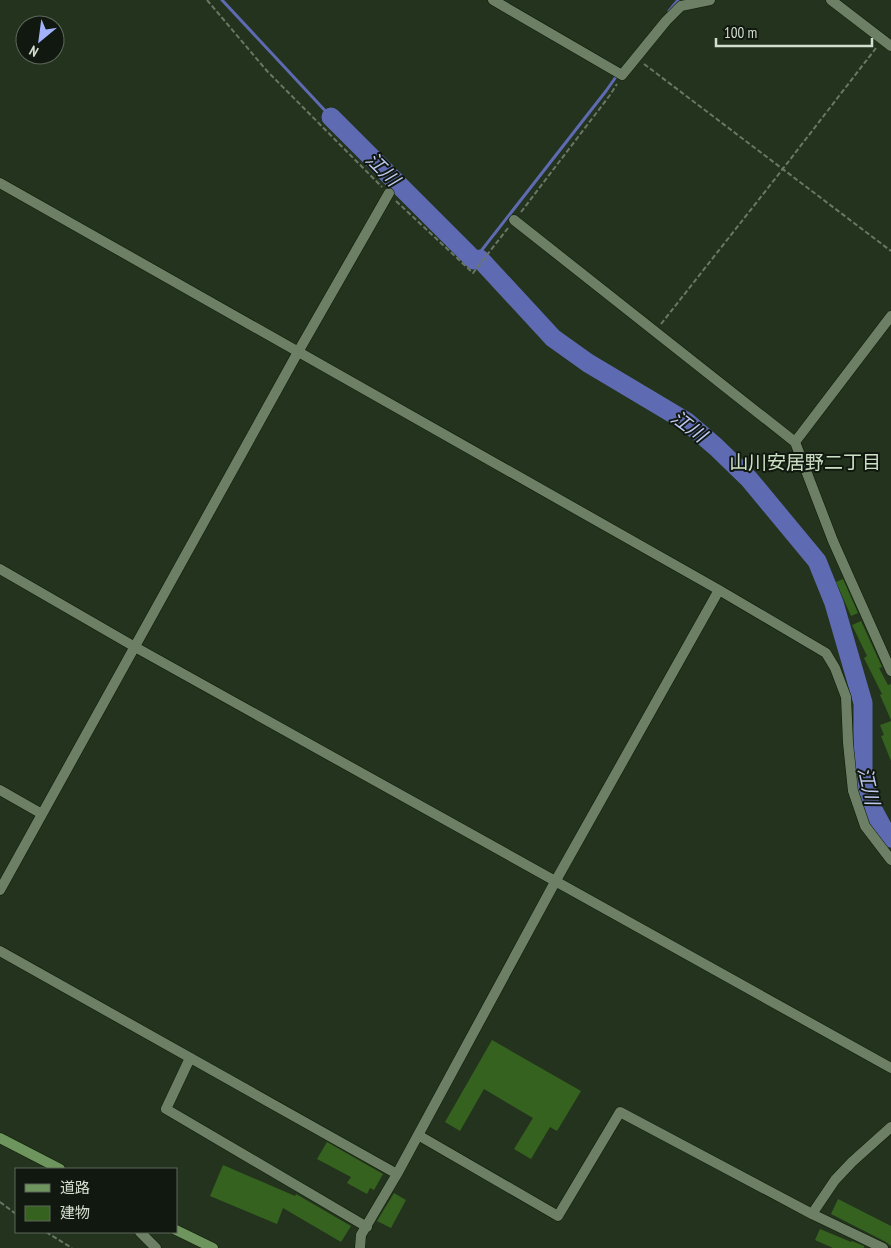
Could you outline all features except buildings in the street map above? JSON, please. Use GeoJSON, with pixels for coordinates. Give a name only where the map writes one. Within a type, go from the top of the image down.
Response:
{"type":"FeatureCollection","features":[{"type":"Feature","properties":{"kind":"main road"},"geometry":{"type":"LineString","coordinates":[[0,1138],[58,1168]]}},
{"type":"Feature","properties":{"kind":"main road"},"geometry":{"type":"LineString","coordinates":[[178,1231],[213,1248]]}},
{"type":"Feature","properties":{"kind":"street"},"geometry":{"type":"LineString","coordinates":[[493,0],[622,76],[666,21],[681,6],[710,0]]}},
{"type":"Feature","properties":{"kind":"street"},"geometry":{"type":"LineString","coordinates":[[831,0],[891,46]]}},
{"type":"Feature","properties":{"kind":"street"},"geometry":{"type":"LineString","coordinates":[[0,183],[826,653],[835,668],[846,697],[853,791],[865,826],[891,860]]}},
{"type":"Feature","properties":{"kind":"street"},"geometry":{"type":"LineString","coordinates":[[0,890],[298,352],[389,194]]}},
{"type":"Feature","properties":{"kind":"street"},"geometry":{"type":"LineString","coordinates":[[514,220],[795,442],[807,469],[833,541],[891,671]]}},
{"type":"Feature","properties":{"kind":"street"},"geometry":{"type":"LineString","coordinates":[[795,442],[891,316]]}},
{"type":"Feature","properties":{"kind":"street"},"geometry":{"type":"LineString","coordinates":[[0,569],[135,647],[891,1068]]}},
{"type":"Feature","properties":{"kind":"street"},"geometry":{"type":"LineString","coordinates":[[360,1248],[361,1235],[397,1174],[555,882],[718,590]]}},
{"type":"Feature","properties":{"kind":"street"},"geometry":{"type":"LineString","coordinates":[[0,790],[42,814]]}},
{"type":"Feature","properties":{"kind":"street"},"geometry":{"type":"LineString","coordinates":[[0,951],[397,1174]]}},
{"type":"Feature","properties":{"kind":"street"},"geometry":{"type":"LineString","coordinates":[[190,1058],[166,1109],[367,1227]]}},
{"type":"Feature","properties":{"kind":"street"},"geometry":{"type":"LineString","coordinates":[[418,1135],[558,1216],[620,1112],[812,1214],[883,1248]]}},
{"type":"Feature","properties":{"kind":"street"},"geometry":{"type":"LineString","coordinates":[[812,1214],[835,1180],[891,1127]]}},
{"type":"Feature","properties":{"kind":"street"},"geometry":{"type":"LineString","coordinates":[[141,1233],[156,1248]]}},
{"type":"Feature","properties":{"kind":"path"},"geometry":{"type":"LineString","coordinates":[[207,0],[267,71],[389,194],[473,273],[610,95],[622,76]]}},
{"type":"Feature","properties":{"kind":"path"},"geometry":{"type":"LineString","coordinates":[[655,331],[882,40]]}},
{"type":"Feature","properties":{"kind":"path"},"geometry":{"type":"LineString","coordinates":[[636,58],[891,251]]}},
{"type":"Feature","properties":{"kind":"path"},"geometry":{"type":"LineString","coordinates":[[0,1202],[15,1213]]}},
{"type":"Feature","properties":{"kind":"path"},"geometry":{"type":"LineString","coordinates":[[48,1233],[72,1248]]}},
{"type":"Feature","properties":{"kind":"waterway"},"geometry":{"type":"LineString","coordinates":[[222,0],[331,117]]}},
{"type":"Feature","properties":{"kind":"waterway"},"geometry":{"type":"LineString","coordinates":[[669,11],[678,0]]}},
{"type":"Feature","properties":{"kind":"waterway"},"geometry":{"type":"LineString","coordinates":[[474,260],[618,74]]}},
{"type":"Feature","properties":{"kind":"waterway","name":"江川"},"geometry":{"type":"LineString","coordinates":[[331,117],[474,260],[480,259],[553,338],[588,363],[687,422],[716,447],[749,479],[817,561],[834,603],[863,703],[863,776],[870,804],[884,830],[891,838]]}},
{"type":"Feature","properties":{"kind":"district","name":"山川安居野二丁目"},"geometry":{"type":"Point","coordinates":[805,462]}}]}
